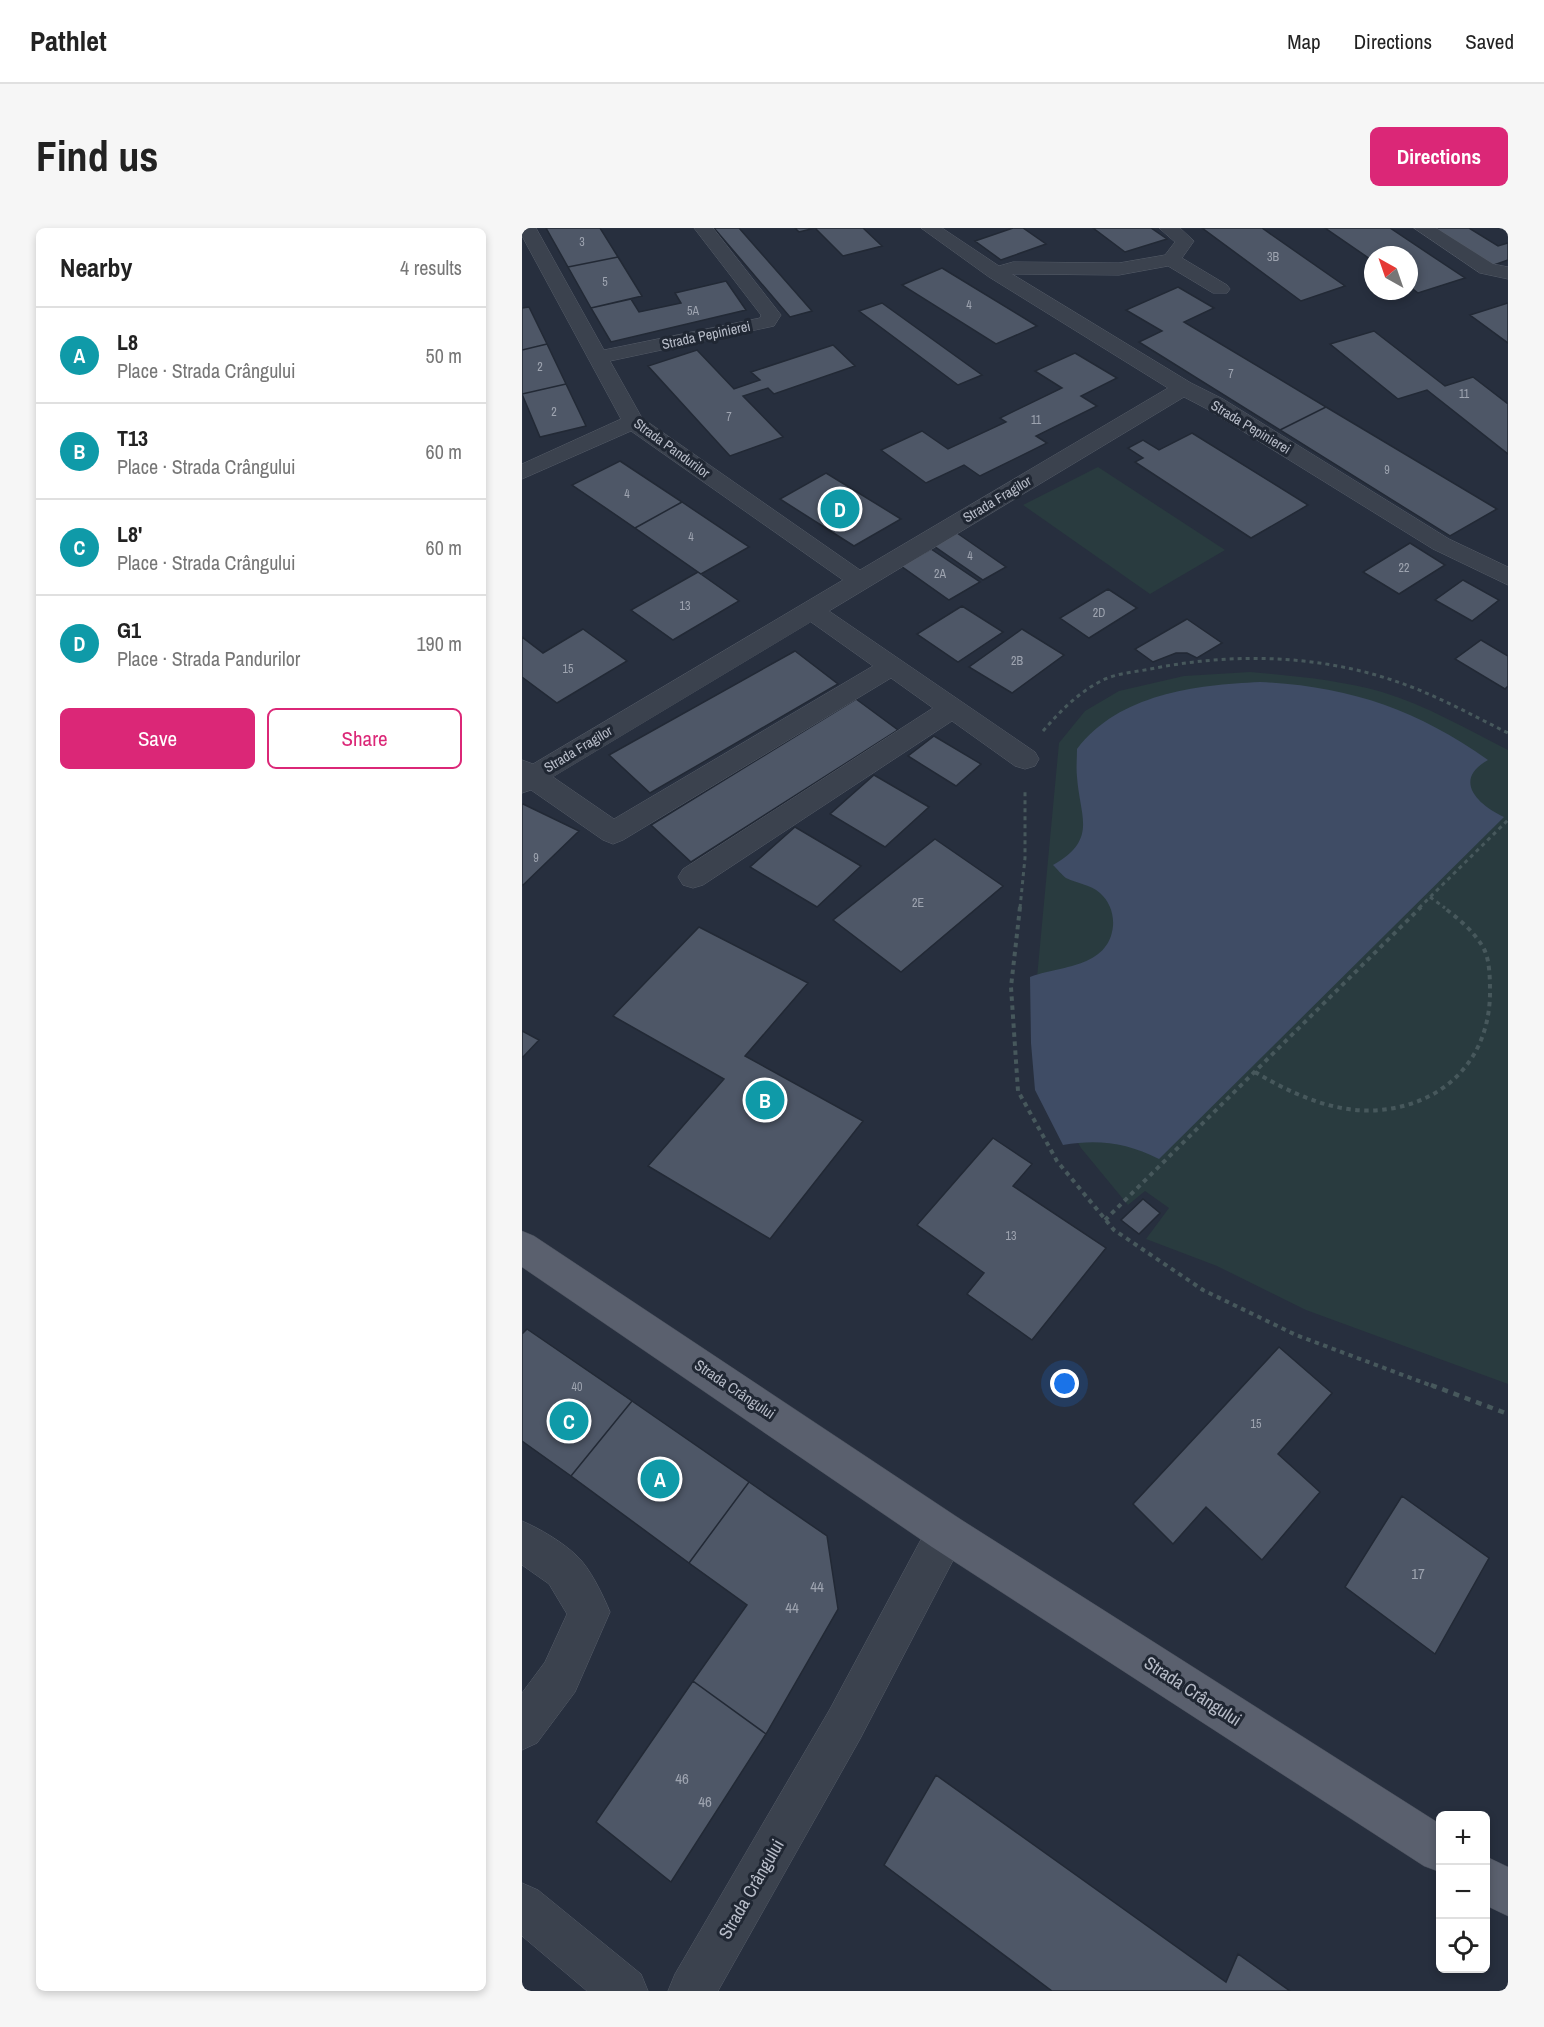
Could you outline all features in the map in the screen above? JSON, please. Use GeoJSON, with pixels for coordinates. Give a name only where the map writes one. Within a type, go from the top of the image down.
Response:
{"type":"FeatureCollection","features":[{"type":"Feature","properties":{"kind":"main road","name":"Strada Crângului"},"geometry":{"type":"LineString","coordinates":[[522,1246],[946,1533],[1436,1847]]}},
{"type":"Feature","properties":{"kind":"main road"},"geometry":{"type":"LineString","coordinates":[[1490,1881],[1508,1893]]}},
{"type":"Feature","properties":{"kind":"street","name":"Strada Pepinierei"},"geometry":{"type":"LineString","coordinates":[[598,357],[767,322],[771,315],[703,228]]}},
{"type":"Feature","properties":{"kind":"street","name":"Strada Pepinierei"},"geometry":{"type":"LineString","coordinates":[[930,228],[996,273],[1183,388],[1215,404],[1441,544],[1508,577]]}},
{"type":"Feature","properties":{"kind":"street"},"geometry":{"type":"LineString","coordinates":[[1168,228],[1185,241],[1170,260]]}},
{"type":"Feature","properties":{"kind":"street"},"geometry":{"type":"LineString","coordinates":[[1423,228],[1487,269],[1508,273]]}},
{"type":"Feature","properties":{"kind":"street","name":"Strada Pandurilor"},"geometry":{"type":"LineString","coordinates":[[528,240],[598,357],[633,422],[860,581]]}},
{"type":"Feature","properties":{"kind":"street"},"geometry":{"type":"LineString","coordinates":[[996,273],[1013,268],[1119,269],[1170,260],[1220,290]]}},
{"type":"Feature","properties":{"kind":"street","name":"Strada Fragilor"},"geometry":{"type":"LineString","coordinates":[[525,777],[1183,388]]}},
{"type":"Feature","properties":{"kind":"street"},"geometry":{"type":"LineString","coordinates":[[522,472],[633,422]]}},
{"type":"Feature","properties":{"kind":"street"},"geometry":{"type":"LineString","coordinates":[[810,609],[1025,759]]}},
{"type":"Feature","properties":{"kind":"street"},"geometry":{"type":"LineString","coordinates":[[525,777],[613,833],[892,666]]}},
{"type":"Feature","properties":{"kind":"street"},"geometry":{"type":"LineString","coordinates":[[693,877],[952,708]]}},
{"type":"Feature","properties":{"kind":"street","name":"Strada Crângului"},"geometry":{"type":"LineString","coordinates":[[692,1991],[845,1724],[946,1533]]}},
{"type":"Feature","properties":{"kind":"street"},"geometry":{"type":"LineString","coordinates":[[522,1541],[563,1570],[589,1612],[560,1677],[522,1728]]}},
{"type":"Feature","properties":{"kind":"street"},"geometry":{"type":"LineString","coordinates":[[522,1906],[624,1991]]}},
{"type":"Feature","properties":{"kind":"path"},"geometry":{"type":"LineString","coordinates":[[1508,733],[1391,680],[1327,665],[1237,658],[1179,662],[1107,678],[1068,701],[1037,738],[1025,759],[1025,858],[1011,987],[1018,1091],[1058,1161],[1114,1230],[1203,1290],[1286,1330],[1508,1414]]}},
{"type":"Feature","properties":{"kind":"path"},"geometry":{"type":"LineString","coordinates":[[1106,1220],[1508,820]]}},
{"type":"Feature","properties":{"kind":"path"},"geometry":{"type":"LineString","coordinates":[[1430,897],[1471,931],[1486,952],[1496,974]]}},
{"type":"Feature","properties":{"kind":"path"},"geometry":{"type":"LineString","coordinates":[[1255,1072],[1282,1089],[1313,1101],[1345,1108],[1378,1110],[1410,1106],[1439,1096],[1455,1086]]}},
{"type":"Feature","properties":{"kind":"shaded area"},"geometry":{"type":"Polygon","coordinates":[[[1098,467],[1225,550],[1150,594],[1023,505],[1098,467]]]}},
{"type":"Feature","properties":{"kind":"shaded area"},"geometry":{"type":"Polygon","coordinates":[[[1250,672],[1333,681],[1382,692],[1431,711],[1508,750],[1508,1384],[1306,1310],[1217,1266],[1146,1239],[1169,1208],[1145,1191],[1128,1205],[1081,1148],[1045,1085],[1036,988],[1059,743],[1085,711],[1119,691],[1184,676],[1250,672]]]}},
{"type":"Feature","properties":{"kind":"water"},"geometry":{"type":"Polygon","coordinates":[[[1260,682],[1292,684],[1352,695],[1380,703],[1434,727],[1488,760],[1477,768],[1470,784],[1473,792],[1485,806],[1504,817],[1159,1159],[1136,1149],[1112,1144],[1089,1142],[1063,1145],[1035,1090],[1031,1043],[1030,977],[1093,958],[1109,940],[1113,926],[1112,912],[1103,896],[1092,888],[1066,878],[1053,865],[1076,846],[1081,837],[1083,816],[1077,777],[1077,749],[1094,730],[1136,704],[1185,690],[1260,682]]]}},
{"type":"Feature","properties":{"kind":"building"},"geometry":{"type":"Polygon","coordinates":[[[546,228],[600,228],[618,257],[568,267],[546,228]]]}},
{"type":"Feature","properties":{"kind":"building"},"geometry":{"type":"Polygon","coordinates":[[[714,228],[739,228],[812,311],[790,317],[714,228]]]}},
{"type":"Feature","properties":{"kind":"building"},"geometry":{"type":"Polygon","coordinates":[[[795,228],[815,228],[799,232],[795,228]]]}},
{"type":"Feature","properties":{"kind":"building"},"geometry":{"type":"Polygon","coordinates":[[[815,228],[863,228],[882,246],[843,256],[815,228]]]}},
{"type":"Feature","properties":{"kind":"building"},"geometry":{"type":"Polygon","coordinates":[[[1013,228],[1023,228],[1046,244],[1001,260],[975,241],[1013,228]]]}},
{"type":"Feature","properties":{"kind":"building"},"geometry":{"type":"Polygon","coordinates":[[[1093,228],[1151,228],[1167,239],[1125,252],[1093,228]]]}},
{"type":"Feature","properties":{"kind":"building"},"geometry":{"type":"Polygon","coordinates":[[[1202,228],[1262,228],[1345,286],[1301,301],[1202,228]]]}},
{"type":"Feature","properties":{"kind":"building"},"geometry":{"type":"Polygon","coordinates":[[[1325,228],[1390,228],[1417,246],[1364,246],[1364,255],[1325,228]]]}},
{"type":"Feature","properties":{"kind":"building"},"geometry":{"type":"Polygon","coordinates":[[[1431,228],[1469,228],[1498,246],[1508,243],[1508,260],[1491,266],[1431,228]]]}},
{"type":"Feature","properties":{"kind":"building"},"geometry":{"type":"Polygon","coordinates":[[[1418,247],[1465,278],[1418,293],[1418,247]]]}},
{"type":"Feature","properties":{"kind":"building"},"geometry":{"type":"Polygon","coordinates":[[[618,257],[642,296],[591,308],[568,267],[618,257]]]}},
{"type":"Feature","properties":{"kind":"building"},"geometry":{"type":"Polygon","coordinates":[[[942,268],[1037,326],[996,344],[902,285],[942,268]]]}},
{"type":"Feature","properties":{"kind":"building"},"geometry":{"type":"Polygon","coordinates":[[[726,281],[746,310],[611,342],[591,308],[631,299],[639,312],[681,303],[675,293],[726,281]]]}},
{"type":"Feature","properties":{"kind":"building"},"geometry":{"type":"Polygon","coordinates":[[[1178,287],[1214,308],[1184,322],[1326,407],[1280,430],[1139,342],[1162,331],[1126,310],[1178,287]]]}},
{"type":"Feature","properties":{"kind":"building"},"geometry":{"type":"Polygon","coordinates":[[[882,303],[982,375],[958,385],[859,311],[882,303]]]}},
{"type":"Feature","properties":{"kind":"building"},"geometry":{"type":"Polygon","coordinates":[[[1508,303],[1508,343],[1470,315],[1508,303]]]}},
{"type":"Feature","properties":{"kind":"building"},"geometry":{"type":"Polygon","coordinates":[[[529,307],[547,344],[522,350],[522,308],[529,307]]]}},
{"type":"Feature","properties":{"kind":"building"},"geometry":{"type":"Polygon","coordinates":[[[1374,331],[1445,386],[1473,377],[1508,404],[1508,454],[1427,390],[1398,399],[1330,344],[1374,331]]]}},
{"type":"Feature","properties":{"kind":"building"},"geometry":{"type":"Polygon","coordinates":[[[547,344],[566,384],[522,394],[522,350],[547,344]]]}},
{"type":"Feature","properties":{"kind":"building"},"geometry":{"type":"Polygon","coordinates":[[[833,345],[855,366],[774,394],[768,388],[743,396],[783,437],[730,456],[648,366],[697,350],[734,389],[760,380],[751,372],[833,345]]]}},
{"type":"Feature","properties":{"kind":"building"},"geometry":{"type":"Polygon","coordinates":[[[1075,353],[1117,378],[1081,396],[1097,406],[1036,436],[1047,443],[980,476],[964,465],[926,483],[881,450],[922,431],[948,449],[1006,422],[1000,418],[1062,388],[1035,371],[1075,353]]]}},
{"type":"Feature","properties":{"kind":"building"},"geometry":{"type":"Polygon","coordinates":[[[566,384],[586,426],[540,437],[522,394],[566,384]]]}},
{"type":"Feature","properties":{"kind":"building"},"geometry":{"type":"Polygon","coordinates":[[[1326,407],[1497,509],[1450,536],[1280,430],[1326,407]]]}},
{"type":"Feature","properties":{"kind":"building"},"geometry":{"type":"Polygon","coordinates":[[[1192,433],[1308,505],[1251,538],[1135,462],[1143,458],[1128,448],[1143,440],[1159,450],[1192,433]]]}},
{"type":"Feature","properties":{"kind":"building"},"geometry":{"type":"Polygon","coordinates":[[[620,461],[682,502],[635,528],[572,485],[620,461]]]}},
{"type":"Feature","properties":{"kind":"building"},"geometry":{"type":"Polygon","coordinates":[[[826,473],[901,519],[854,546],[780,499],[826,473]]]}},
{"type":"Feature","properties":{"kind":"building"},"geometry":{"type":"Polygon","coordinates":[[[682,502],[749,547],[701,574],[635,528],[682,502]]]}},
{"type":"Feature","properties":{"kind":"building"},"geometry":{"type":"Polygon","coordinates":[[[957,533],[1006,567],[983,580],[934,546],[957,533]]]}},
{"type":"Feature","properties":{"kind":"building"},"geometry":{"type":"Polygon","coordinates":[[[1410,543],[1445,565],[1399,594],[1363,572],[1410,543]]]}},
{"type":"Feature","properties":{"kind":"building"},"geometry":{"type":"Polygon","coordinates":[[[931,549],[980,582],[949,600],[901,566],[931,549]]]}},
{"type":"Feature","properties":{"kind":"building"},"geometry":{"type":"Polygon","coordinates":[[[698,572],[739,601],[673,640],[631,610],[698,572]]]}},
{"type":"Feature","properties":{"kind":"building"},"geometry":{"type":"Polygon","coordinates":[[[1463,580],[1499,600],[1472,621],[1435,600],[1463,580]]]}},
{"type":"Feature","properties":{"kind":"building"},"geometry":{"type":"Polygon","coordinates":[[[1108,589],[1137,608],[1089,638],[1060,618],[1108,589]]]}},
{"type":"Feature","properties":{"kind":"building"},"geometry":{"type":"Polygon","coordinates":[[[962,606],[1003,632],[958,662],[917,634],[962,606]]]}},
{"type":"Feature","properties":{"kind":"building"},"geometry":{"type":"Polygon","coordinates":[[[1187,619],[1222,643],[1197,658],[1187,653],[1176,653],[1153,662],[1135,649],[1187,619]]]}},
{"type":"Feature","properties":{"kind":"building"},"geometry":{"type":"Polygon","coordinates":[[[583,629],[627,661],[557,703],[522,677],[522,637],[543,653],[583,629]]]}},
{"type":"Feature","properties":{"kind":"building"},"geometry":{"type":"Polygon","coordinates":[[[1022,629],[1064,655],[1012,693],[969,667],[1022,629]]]}},
{"type":"Feature","properties":{"kind":"building"},"geometry":{"type":"Polygon","coordinates":[[[1481,640],[1508,656],[1508,686],[1505,689],[1455,659],[1481,640]]]}},
{"type":"Feature","properties":{"kind":"building"},"geometry":{"type":"Polygon","coordinates":[[[795,651],[838,684],[650,793],[609,755],[795,651]]]}},
{"type":"Feature","properties":{"kind":"building"},"geometry":{"type":"Polygon","coordinates":[[[856,699],[898,730],[691,862],[651,825],[856,699]]]}},
{"type":"Feature","properties":{"kind":"building"},"geometry":{"type":"Polygon","coordinates":[[[934,736],[981,764],[956,786],[908,756],[934,736]]]}},
{"type":"Feature","properties":{"kind":"building"},"geometry":{"type":"Polygon","coordinates":[[[874,775],[929,807],[885,847],[830,814],[874,775]]]}},
{"type":"Feature","properties":{"kind":"building"},"geometry":{"type":"Polygon","coordinates":[[[522,805],[579,831],[522,886],[522,805]]]}},
{"type":"Feature","properties":{"kind":"building"},"geometry":{"type":"Polygon","coordinates":[[[795,827],[861,866],[817,907],[750,867],[795,827]]]}},
{"type":"Feature","properties":{"kind":"building"},"geometry":{"type":"Polygon","coordinates":[[[935,839],[1003,886],[901,972],[833,920],[935,839]]]}},
{"type":"Feature","properties":{"kind":"building"},"geometry":{"type":"Polygon","coordinates":[[[699,927],[808,983],[745,1056],[863,1121],[770,1239],[648,1166],[724,1079],[613,1016],[699,927]]]}},
{"type":"Feature","properties":{"kind":"building"},"geometry":{"type":"Polygon","coordinates":[[[522,1031],[539,1040],[522,1058],[522,1031]]]}},
{"type":"Feature","properties":{"kind":"building"},"geometry":{"type":"Polygon","coordinates":[[[993,1138],[1032,1164],[1013,1186],[1106,1248],[1032,1340],[967,1294],[984,1273],[917,1225],[993,1138]]]}},
{"type":"Feature","properties":{"kind":"building"},"geometry":{"type":"Polygon","coordinates":[[[1143,1199],[1160,1213],[1139,1234],[1121,1220],[1143,1199]]]}},
{"type":"Feature","properties":{"kind":"building"},"geometry":{"type":"Polygon","coordinates":[[[527,1329],[632,1401],[571,1476],[522,1441],[522,1334],[527,1329]]]}},
{"type":"Feature","properties":{"kind":"building"},"geometry":{"type":"Polygon","coordinates":[[[1279,1347],[1332,1393],[1278,1454],[1320,1492],[1262,1560],[1206,1507],[1173,1544],[1133,1504],[1279,1347]]]}},
{"type":"Feature","properties":{"kind":"building"},"geometry":{"type":"Polygon","coordinates":[[[632,1401],[749,1482],[689,1563],[571,1476],[632,1401]]]}},
{"type":"Feature","properties":{"kind":"building"},"geometry":{"type":"Polygon","coordinates":[[[749,1482],[827,1536],[838,1609],[766,1734],[693,1681],[747,1605],[689,1563],[749,1482]]]}},
{"type":"Feature","properties":{"kind":"building"},"geometry":{"type":"Polygon","coordinates":[[[1402,1496],[1489,1558],[1435,1654],[1345,1587],[1402,1496]]]}},
{"type":"Feature","properties":{"kind":"building"},"geometry":{"type":"Polygon","coordinates":[[[693,1681],[766,1734],[671,1882],[596,1822],[693,1681]]]}},
{"type":"Feature","properties":{"kind":"building"},"geometry":{"type":"Polygon","coordinates":[[[936,1775],[1226,1982],[1238,1954],[1290,1991],[1052,1991],[884,1865],[936,1775]]]}},
{"type":"Feature","properties":{"kind":"place","name":"G1"},"geometry":{"type":"Point","coordinates":[840,509]}},
{"type":"Feature","properties":{"kind":"place","name":"T13"},"geometry":{"type":"Point","coordinates":[765,1100]}},
{"type":"Feature","properties":{"kind":"place","name":"L8'"},"geometry":{"type":"Point","coordinates":[569,1421]}},
{"type":"Feature","properties":{"kind":"place","name":"L8"},"geometry":{"type":"Point","coordinates":[660,1479]}}]}
